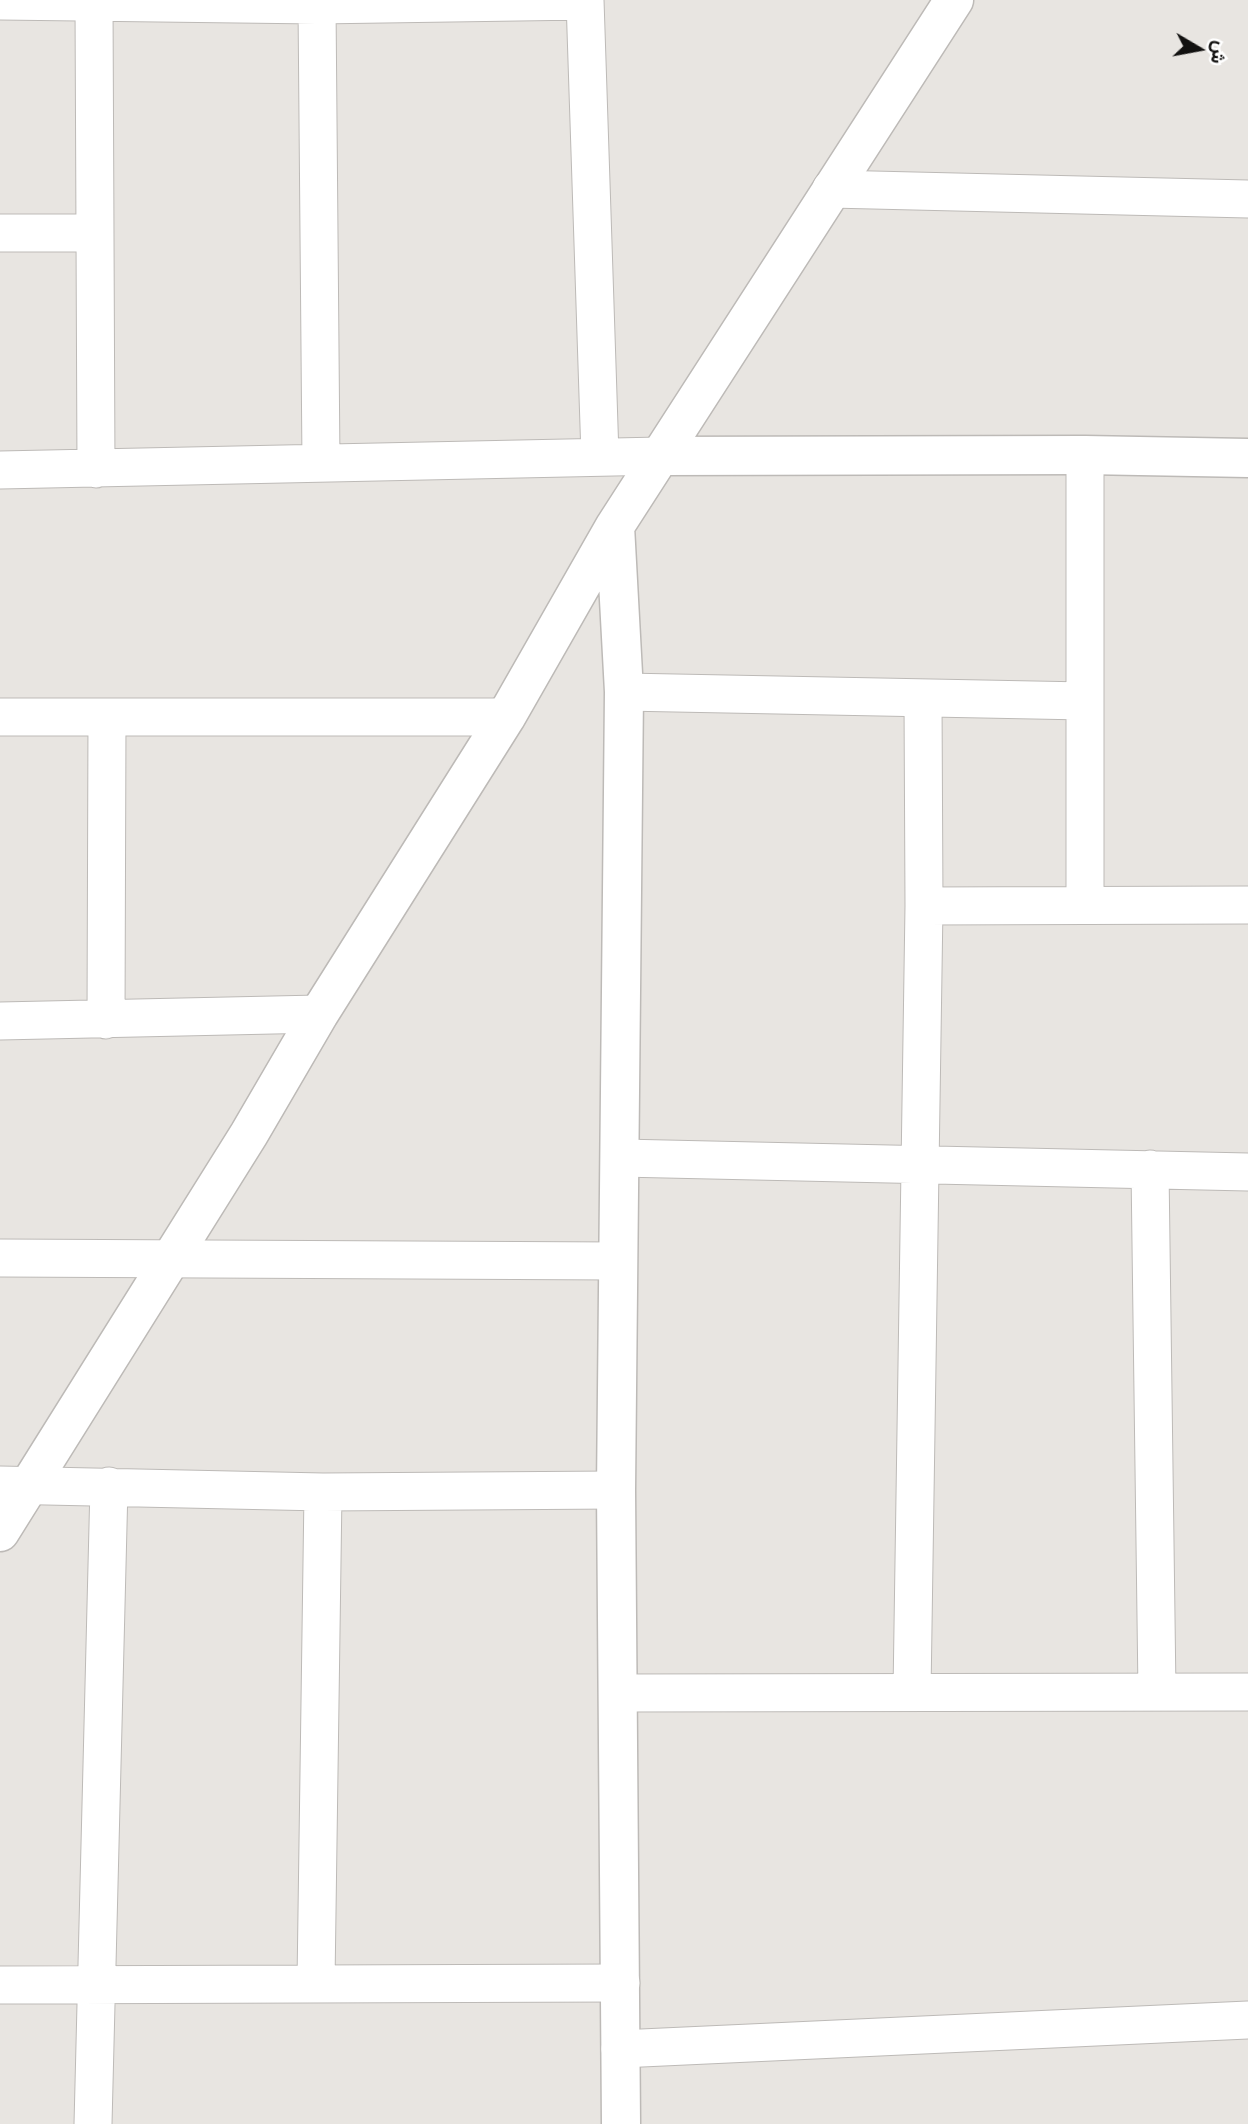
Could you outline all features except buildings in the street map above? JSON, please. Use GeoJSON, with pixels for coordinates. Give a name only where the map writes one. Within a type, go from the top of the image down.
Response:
{"type":"FeatureCollection","features":[{"type":"Feature","properties":{"kind":"street"},"geometry":{"type":"LineString","coordinates":[[0,1532],[14,1485],[172,1257],[319,1014],[506,718],[615,526],[954,0]]}},
{"type":"Feature","properties":{"kind":"street"},"geometry":{"type":"LineString","coordinates":[[0,1],[317,5],[585,1],[600,456]]}},
{"type":"Feature","properties":{"kind":"street"},"geometry":{"type":"LineString","coordinates":[[94,2],[96,469]]}},
{"type":"Feature","properties":{"kind":"street"},"geometry":{"type":"LineString","coordinates":[[317,5],[321,463]]}},
{"type":"Feature","properties":{"kind":"street"},"geometry":{"type":"LineString","coordinates":[[831,189],[1248,199]]}},
{"type":"Feature","properties":{"kind":"street"},"geometry":{"type":"LineString","coordinates":[[0,233],[95,233]]}},
{"type":"Feature","properties":{"kind":"street"},"geometry":{"type":"LineString","coordinates":[[1085,905],[1086,455]]}},
{"type":"Feature","properties":{"kind":"street"},"geometry":{"type":"LineString","coordinates":[[0,470],[600,456],[1086,455],[1248,458]]}},
{"type":"Feature","properties":{"kind":"street"},"geometry":{"type":"LineString","coordinates":[[615,526],[624,692],[616,1490],[621,2124]]}},
{"type":"Feature","properties":{"kind":"street"},"geometry":{"type":"LineString","coordinates":[[624,692],[1085,701]]}},
{"type":"Feature","properties":{"kind":"street"},"geometry":{"type":"LineString","coordinates":[[912,1692],[924,906],[923,699]]}},
{"type":"Feature","properties":{"kind":"street"},"geometry":{"type":"LineString","coordinates":[[106,1020],[107,717]]}},
{"type":"Feature","properties":{"kind":"street"},"geometry":{"type":"LineString","coordinates":[[0,718],[506,718]]}},
{"type":"Feature","properties":{"kind":"street"},"geometry":{"type":"LineString","coordinates":[[924,906],[1248,905]]}},
{"type":"Feature","properties":{"kind":"street"},"geometry":{"type":"LineString","coordinates":[[0,1021],[319,1014]]}},
{"type":"Feature","properties":{"kind":"street"},"geometry":{"type":"LineString","coordinates":[[621,1158],[1248,1172]]}},
{"type":"Feature","properties":{"kind":"street"},"geometry":{"type":"LineString","coordinates":[[1150,1169],[1157,1692]]}},
{"type":"Feature","properties":{"kind":"street"},"geometry":{"type":"LineString","coordinates":[[0,1258],[618,1261]]}},
{"type":"Feature","properties":{"kind":"street"},"geometry":{"type":"LineString","coordinates":[[14,1485],[323,1492],[616,1490]]}},
{"type":"Feature","properties":{"kind":"street"},"geometry":{"type":"LineString","coordinates":[[93,2124],[108,1486]]}},
{"type":"Feature","properties":{"kind":"street"},"geometry":{"type":"LineString","coordinates":[[316,1982],[323,1492]]}},
{"type":"Feature","properties":{"kind":"street"},"geometry":{"type":"LineString","coordinates":[[619,1693],[1248,1692]]}},
{"type":"Feature","properties":{"kind":"street"},"geometry":{"type":"LineString","coordinates":[[0,1985],[621,1983]]}},
{"type":"Feature","properties":{"kind":"street"},"geometry":{"type":"LineString","coordinates":[[620,2049],[1248,2020]]}}]}
